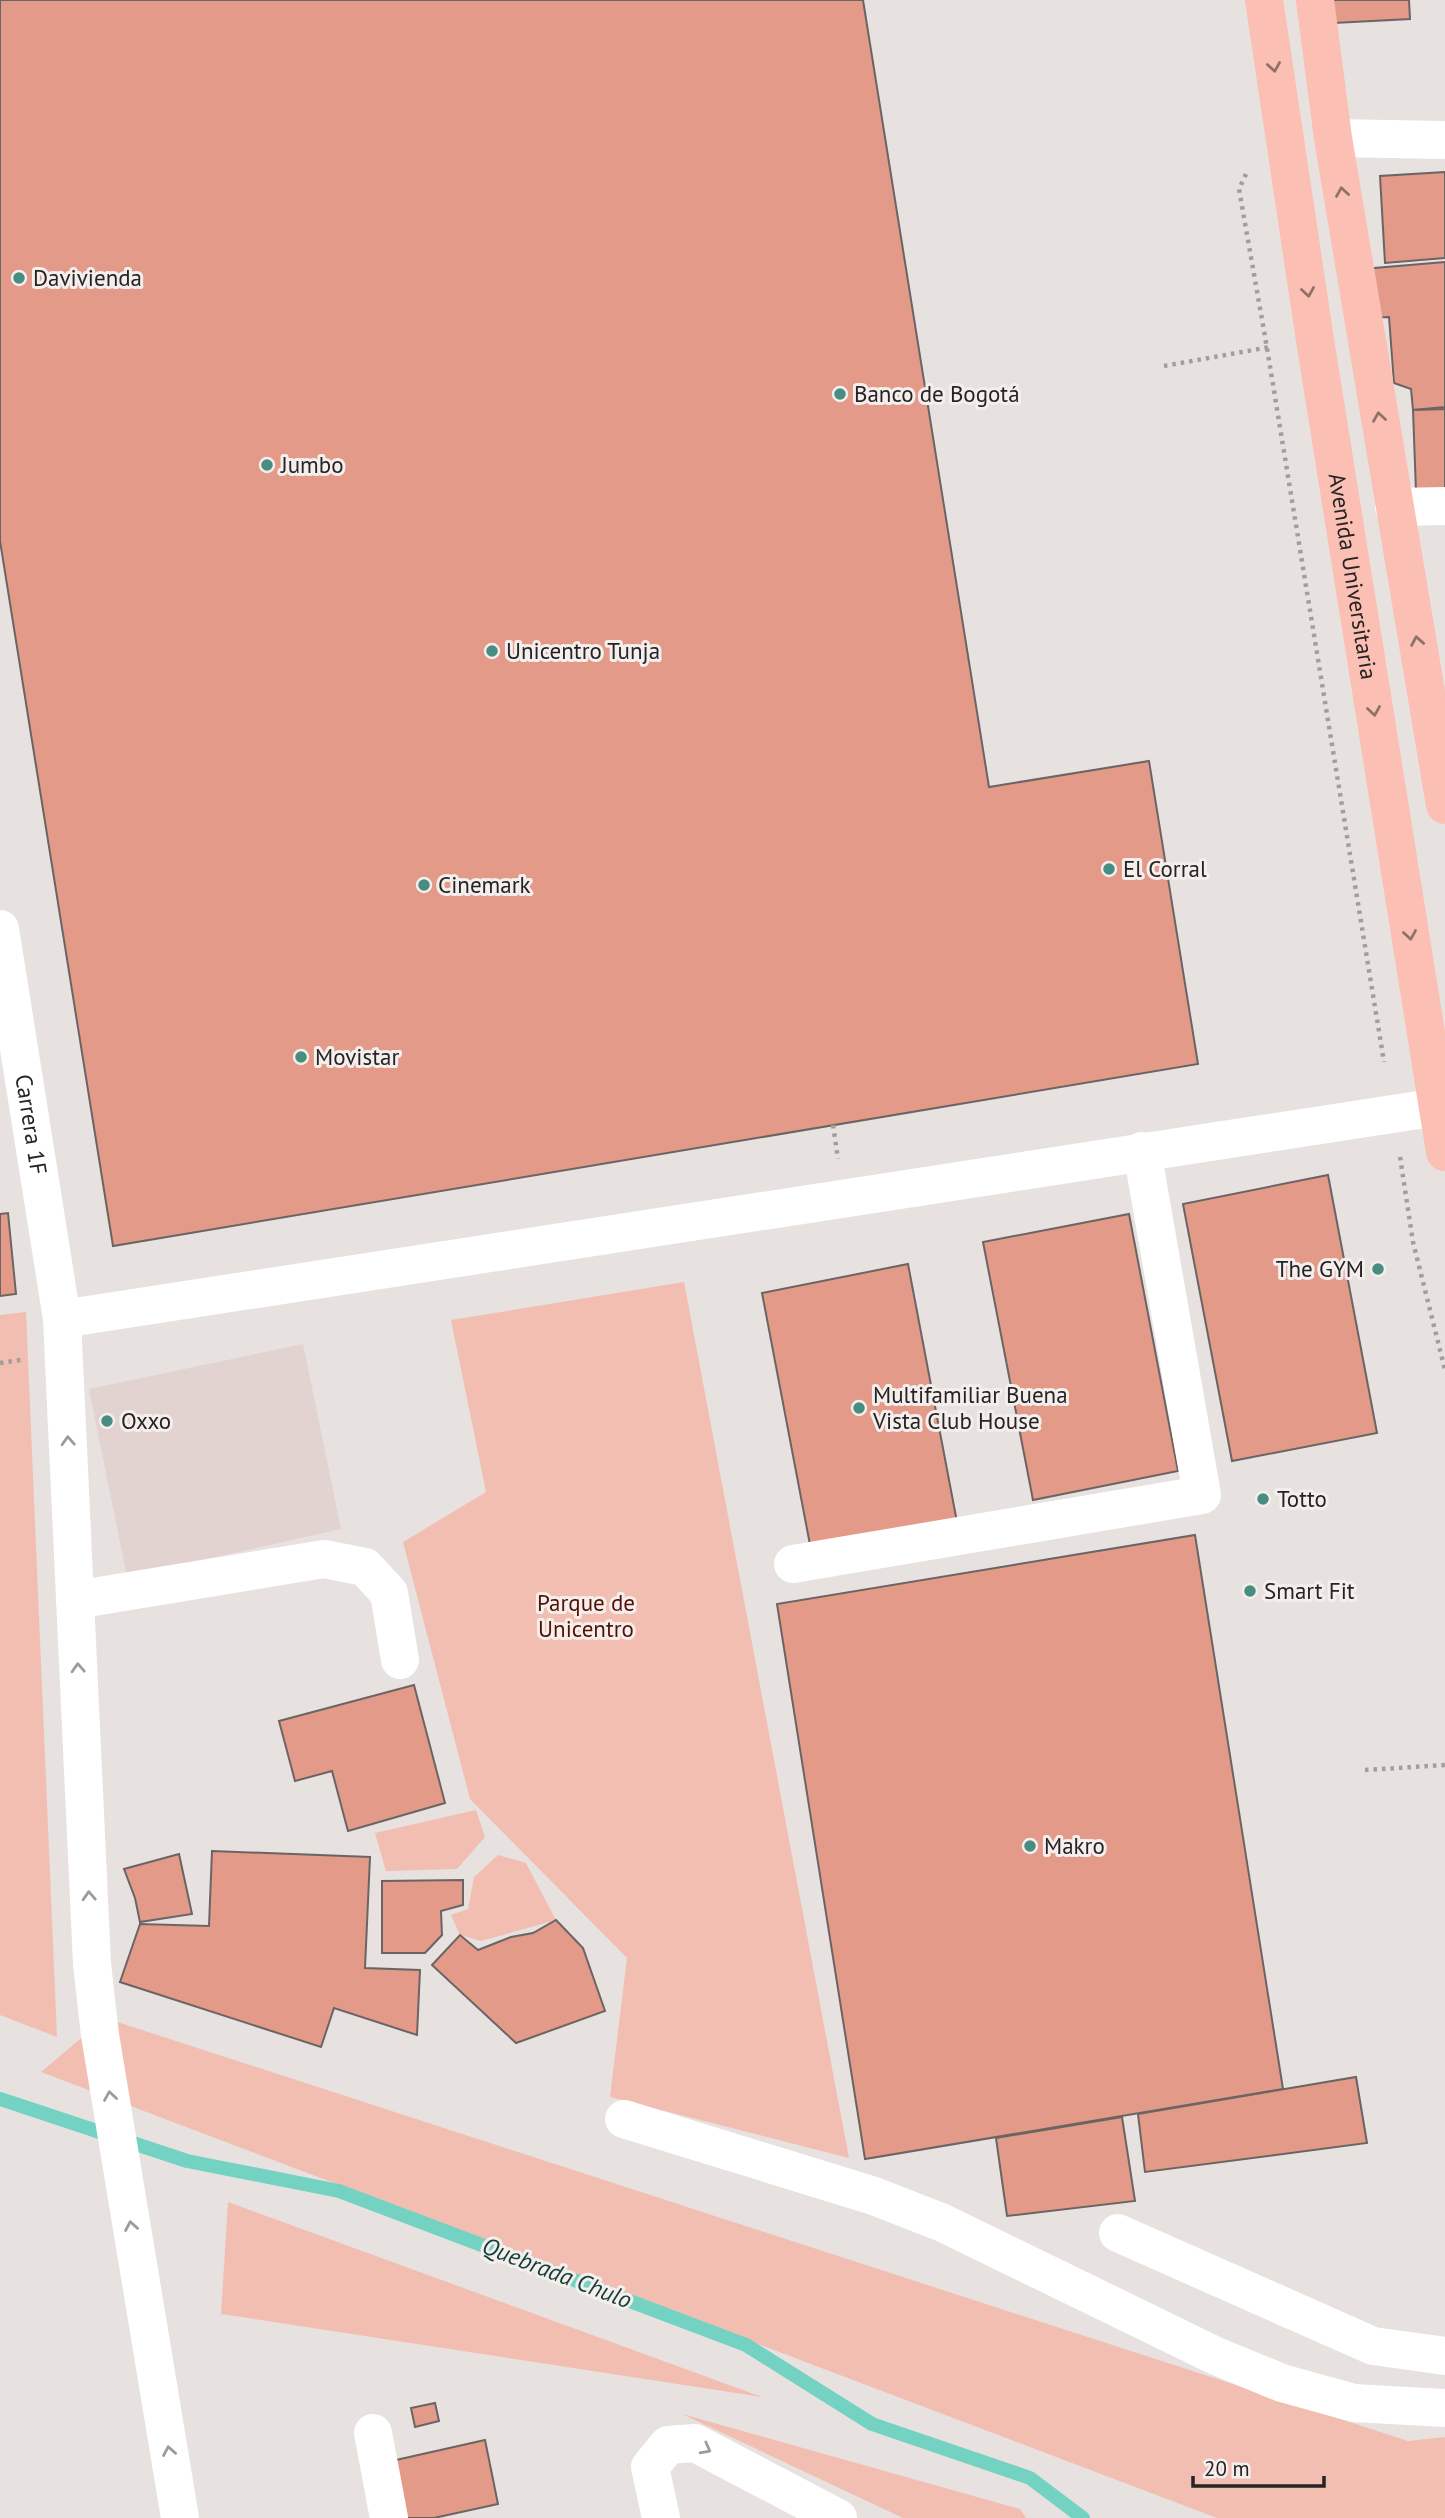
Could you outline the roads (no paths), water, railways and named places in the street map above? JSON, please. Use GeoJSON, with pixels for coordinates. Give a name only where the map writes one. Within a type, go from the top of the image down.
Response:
{"type":"FeatureCollection","features":[{"type":"Feature","properties":{"kind":"main road","name":"Avenida Universitaria"},"geometry":{"type":"LineString","coordinates":[[1264,0],[1315,340],[1445,1152]]}},
{"type":"Feature","properties":{"kind":"main road"},"geometry":{"type":"LineString","coordinates":[[1315,0],[1333,138],[1445,805]]}},
{"type":"Feature","properties":{"kind":"street"},"geometry":{"type":"LineString","coordinates":[[1333,138],[1445,140]]}},
{"type":"Feature","properties":{"kind":"street"},"geometry":{"type":"LineString","coordinates":[[1394,508],[1445,506]]}},
{"type":"Feature","properties":{"kind":"street","name":"Carrera 1F"},"geometry":{"type":"LineString","coordinates":[[0,929],[62,1320],[92,1964],[100,2035],[180,2518]]}},
{"type":"Feature","properties":{"kind":"street"},"geometry":{"type":"LineString","coordinates":[[62,1320],[1438,1107]]}},
{"type":"Feature","properties":{"kind":"street"},"geometry":{"type":"LineString","coordinates":[[793,1564],[1202,1495],[1142,1151]]}},
{"type":"Feature","properties":{"kind":"street"},"geometry":{"type":"LineString","coordinates":[[75,1600],[324,1559],[365,1567],[389,1592],[400,1660]]}},
{"type":"Feature","properties":{"kind":"street"},"geometry":{"type":"LineString","coordinates":[[624,2119],[873,2196],[943,2223],[1216,2356],[1282,2383],[1354,2403],[1445,2408]]}},
{"type":"Feature","properties":{"kind":"street"},"geometry":{"type":"LineString","coordinates":[[1118,2233],[1373,2346],[1445,2356]]}},
{"type":"Feature","properties":{"kind":"street"},"geometry":{"type":"LineString","coordinates":[[373,2433],[389,2518]]}},
{"type":"Feature","properties":{"kind":"street"},"geometry":{"type":"LineString","coordinates":[[662,2518],[650,2468],[668,2445],[695,2443],[838,2518]]}},
{"type":"Feature","properties":{"kind":"waterway","name":"Quebrada Chulo"},"geometry":{"type":"LineString","coordinates":[[0,2099],[187,2161],[339,2191],[746,2345],[872,2424],[1030,2478],[1083,2518]]}},
{"type":"Feature","properties":{"kind":"place","name":"Davivienda"},"geometry":{"type":"Point","coordinates":[19,278]}},
{"type":"Feature","properties":{"kind":"place","name":"Banco de Bogotá"},"geometry":{"type":"Point","coordinates":[840,394]}},
{"type":"Feature","properties":{"kind":"place","name":"Jumbo"},"geometry":{"type":"Point","coordinates":[267,465]}},
{"type":"Feature","properties":{"kind":"place","name":"Unicentro Tunja"},"geometry":{"type":"Point","coordinates":[492,651]}},
{"type":"Feature","properties":{"kind":"place","name":"El Corral"},"geometry":{"type":"Point","coordinates":[1109,869]}},
{"type":"Feature","properties":{"kind":"place","name":"Cinemark"},"geometry":{"type":"Point","coordinates":[424,885]}},
{"type":"Feature","properties":{"kind":"place","name":"Movistar"},"geometry":{"type":"Point","coordinates":[301,1057]}},
{"type":"Feature","properties":{"kind":"place","name":"The GYM"},"geometry":{"type":"Point","coordinates":[1378,1269]}},
{"type":"Feature","properties":{"kind":"place","name":"Multifamiliar Buena Vista Club House"},"geometry":{"type":"Point","coordinates":[859,1408]}},
{"type":"Feature","properties":{"kind":"place","name":"Oxxo"},"geometry":{"type":"Point","coordinates":[107,1421]}},
{"type":"Feature","properties":{"kind":"place","name":"Totto"},"geometry":{"type":"Point","coordinates":[1263,1499]}},
{"type":"Feature","properties":{"kind":"place","name":"Smart Fit"},"geometry":{"type":"Point","coordinates":[1250,1591]}},
{"type":"Feature","properties":{"kind":"place","name":"Makro"},"geometry":{"type":"Point","coordinates":[1030,1846]}},
{"type":"Feature","properties":{"kind":"park label","name":"Parque de Unicentro"},"geometry":{"type":"Point","coordinates":[586,1616]}}]}
